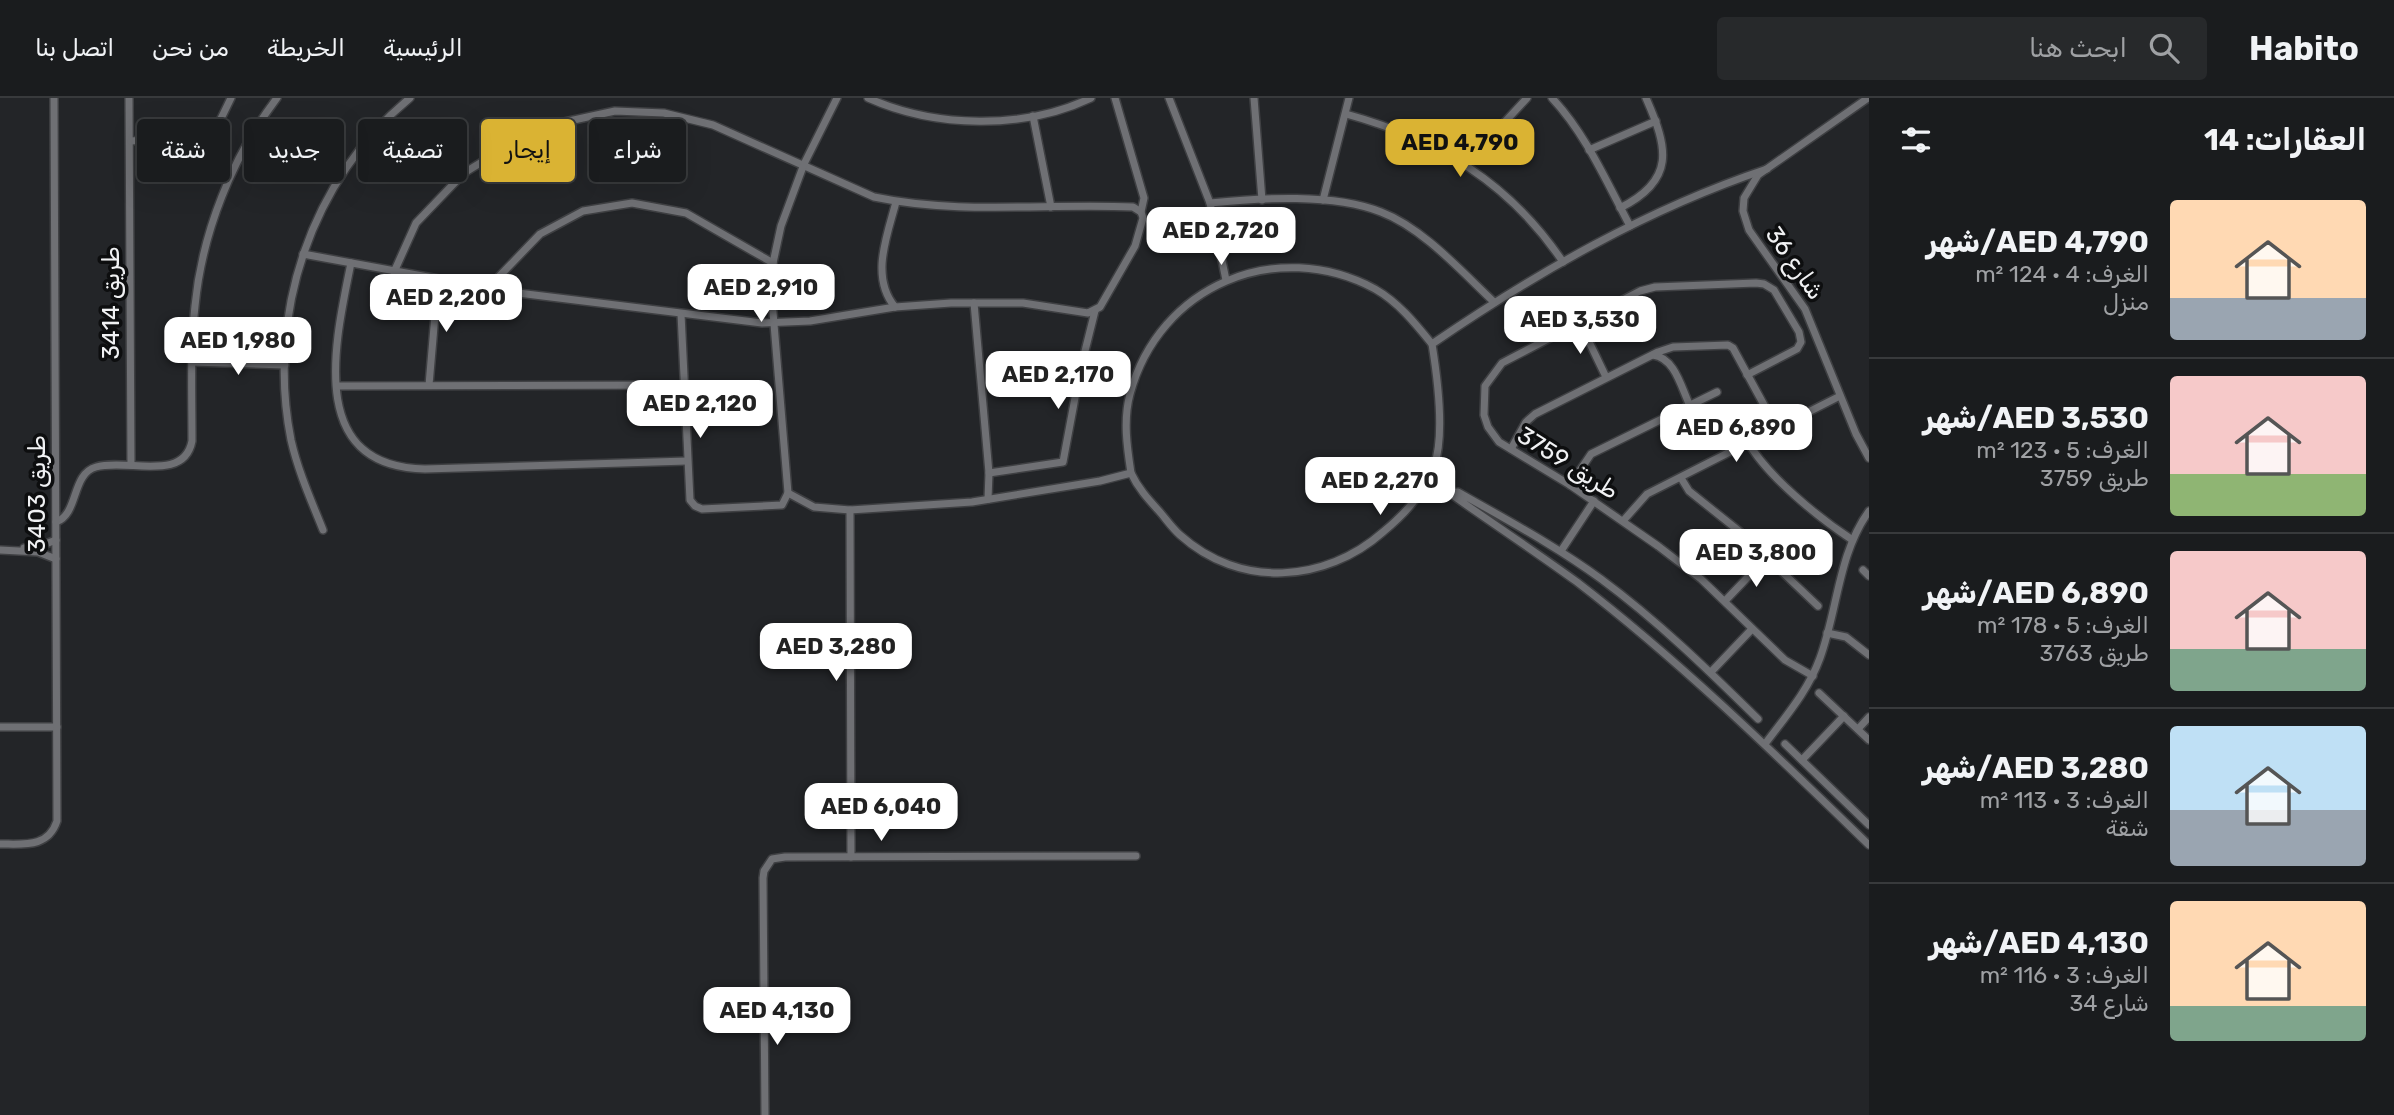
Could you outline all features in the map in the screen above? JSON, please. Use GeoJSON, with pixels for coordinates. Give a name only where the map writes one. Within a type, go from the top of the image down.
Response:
{"type":"FeatureCollection","features":[{"type":"Feature","properties":{"kind":"street","name":"طريق 3403"},"geometry":{"type":"LineString","coordinates":[[0,844],[36,844],[44,840],[55,828],[57,813],[54,98]]}},
{"type":"Feature","properties":{"kind":"street","name":"طريق 3414"},"geometry":{"type":"LineString","coordinates":[[129,98],[131,465]]}},
{"type":"Feature","properties":{"kind":"street"},"geometry":{"type":"LineString","coordinates":[[131,141],[213,135],[230,98]]}},
{"type":"Feature","properties":{"kind":"street"},"geometry":{"type":"LineString","coordinates":[[56,522],[64,517],[87,472],[103,466],[169,465],[182,462],[190,454],[195,305],[205,251],[221,198],[243,151],[277,98]]}},
{"type":"Feature","properties":{"kind":"street"},"geometry":{"type":"LineString","coordinates":[[323,530],[302,480],[286,402],[285,365],[289,312],[303,254],[326,199],[349,163],[376,130],[410,98]]}},
{"type":"Feature","properties":{"kind":"street"},"geometry":{"type":"LineString","coordinates":[[681,314],[689,496],[698,508],[778,506],[787,500],[788,493],[773,263],[781,226],[804,164],[837,98]]}},
{"type":"Feature","properties":{"kind":"street"},"geometry":{"type":"LineString","coordinates":[[868,98],[903,111],[935,117],[1000,120],[1032,116],[1091,98]]}},
{"type":"Feature","properties":{"kind":"street"},"geometry":{"type":"LineString","coordinates":[[989,473],[1063,462],[1080,371],[1095,311],[1135,246],[1142,222],[1144,198],[1115,98]]}},
{"type":"Feature","properties":{"kind":"street"},"geometry":{"type":"LineString","coordinates":[[1169,98],[1210,203],[1226,280]]}},
{"type":"Feature","properties":{"kind":"street"},"geometry":{"type":"LineString","coordinates":[[1254,98],[1262,200]]}},
{"type":"Feature","properties":{"kind":"street"},"geometry":{"type":"LineString","coordinates":[[1323,200],[1349,98]]}},
{"type":"Feature","properties":{"kind":"street"},"geometry":{"type":"LineString","coordinates":[[1465,165],[1527,98]]}},
{"type":"Feature","properties":{"kind":"street"},"geometry":{"type":"LineString","coordinates":[[1552,98],[1589,150],[1630,226]]}},
{"type":"Feature","properties":{"kind":"street"},"geometry":{"type":"LineString","coordinates":[[1620,208],[1643,195],[1660,172],[1664,158],[1664,143],[1646,98]]}},
{"type":"Feature","properties":{"kind":"street","name":"شارع 36"},"geometry":{"type":"LineString","coordinates":[[1868,98],[1767,169],[1754,181],[1746,194],[1743,211],[1752,236],[1805,309],[1840,396],[1869,458]]}},
{"type":"Feature","properties":{"kind":"street"},"geometry":{"type":"LineString","coordinates":[[394,272],[416,223],[464,173],[537,128],[615,111],[664,114],[713,125],[874,197],[896,202],[944,207],[1133,207],[1141,212]]}},
{"type":"Feature","properties":{"kind":"street"},"geometry":{"type":"LineString","coordinates":[[1346,114],[1427,142],[1494,184],[1520,207],[1543,233],[1563,262]]}},
{"type":"Feature","properties":{"kind":"street"},"geometry":{"type":"LineString","coordinates":[[1032,116],[1051,207]]}},
{"type":"Feature","properties":{"kind":"street"},"geometry":{"type":"LineString","coordinates":[[1589,150],[1656,121]]}},
{"type":"Feature","properties":{"kind":"street"},"geometry":{"type":"LineString","coordinates":[[1432,344],[1494,302],[1630,226],[1708,189],[1767,169]]}},
{"type":"Feature","properties":{"kind":"street"},"geometry":{"type":"LineString","coordinates":[[1210,203],[1323,200],[1381,212],[1430,242],[1494,302]]}},
{"type":"Feature","properties":{"kind":"street"},"geometry":{"type":"LineString","coordinates":[[895,307],[884,291],[881,274],[896,202]]}},
{"type":"Feature","properties":{"kind":"street"},"geometry":{"type":"LineString","coordinates":[[487,289],[540,234],[583,211],[620,205],[660,206],[686,213],[773,263]]}},
{"type":"Feature","properties":{"kind":"street"},"geometry":{"type":"LineString","coordinates":[[303,254],[487,289],[775,324],[895,307],[974,303],[1037,304],[1084,313],[1095,311]]}},
{"type":"Feature","properties":{"kind":"street"},"geometry":{"type":"LineString","coordinates":[[351,263],[337,334],[337,386],[342,416],[353,440],[372,458],[397,467],[425,469],[687,461]]}},
{"type":"Feature","properties":{"kind":"street"},"geometry":{"type":"LineString","coordinates":[[1302,267],[1341,274],[1376,290],[1407,314],[1432,344],[1437,370],[1439,417],[1436,463],[1410,509],[1365,548],[1339,562],[1309,572],[1282,573],[1253,570],[1216,559],[1180,535],[1138,486],[1131,473],[1126,434],[1129,396],[1143,359],[1164,326],[1192,300],[1226,280],[1276,268],[1302,267]]}},
{"type":"Feature","properties":{"kind":"street"},"geometry":{"type":"LineString","coordinates":[[429,386],[438,280]]}},
{"type":"Feature","properties":{"kind":"street","name":"طريق 3759"},"geometry":{"type":"LineString","coordinates":[[1747,374],[1797,349],[1801,342],[1799,332],[1776,293],[1765,284],[1649,288],[1507,359],[1488,379],[1483,401],[1485,421],[1495,438],[1594,501],[1701,579],[1785,660],[1813,676]]}},
{"type":"Feature","properties":{"kind":"street"},"geometry":{"type":"LineString","coordinates":[[974,303],[989,473],[988,499]]}},
{"type":"Feature","properties":{"kind":"street"},"geometry":{"type":"LineString","coordinates":[[1580,323],[1606,377]]}},
{"type":"Feature","properties":{"kind":"street"},"geometry":{"type":"LineString","coordinates":[[1511,449],[1531,416],[1652,355],[1678,348],[1731,346],[1776,427]]}},
{"type":"Feature","properties":{"kind":"street"},"geometry":{"type":"LineString","coordinates":[[1670,363],[1678,348]]}},
{"type":"Feature","properties":{"kind":"street"},"geometry":{"type":"LineString","coordinates":[[1652,355],[1660,356],[1670,363],[1690,406]]}},
{"type":"Feature","properties":{"kind":"street"},"geometry":{"type":"LineString","coordinates":[[192,362],[285,365]]}},
{"type":"Feature","properties":{"kind":"street"},"geometry":{"type":"LineString","coordinates":[[337,386],[684,385]]}},
{"type":"Feature","properties":{"kind":"street"},"geometry":{"type":"LineString","coordinates":[[1570,485],[1591,454],[1717,392]]}},
{"type":"Feature","properties":{"kind":"street"},"geometry":{"type":"LineString","coordinates":[[1623,521],[1643,498],[1840,396]]}},
{"type":"Feature","properties":{"kind":"street"},"geometry":{"type":"LineString","coordinates":[[1748,442],[1759,459],[1818,516],[1851,539]]}},
{"type":"Feature","properties":{"kind":"street"},"geometry":{"type":"LineString","coordinates":[[788,493],[814,507],[850,510],[988,499],[1100,481],[1131,473]]}},
{"type":"Feature","properties":{"kind":"street"},"geometry":{"type":"LineString","coordinates":[[1681,478],[1689,491],[1728,521],[1818,606]]}},
{"type":"Feature","properties":{"kind":"street"},"geometry":{"type":"LineString","coordinates":[[1758,719],[1644,612],[1561,551],[1458,492],[1454,493],[1455,497],[1577,583],[1671,660],[1765,744],[1869,845]]}},
{"type":"Feature","properties":{"kind":"street"},"geometry":{"type":"LineString","coordinates":[[1561,551],[1594,501]]}},
{"type":"Feature","properties":{"kind":"street"},"geometry":{"type":"LineString","coordinates":[[850,510],[851,856]]}},
{"type":"Feature","properties":{"kind":"street"},"geometry":{"type":"LineString","coordinates":[[1765,744],[1796,705],[1813,676],[1851,539],[1869,511]]}},
{"type":"Feature","properties":{"kind":"street"},"geometry":{"type":"LineString","coordinates":[[3,550],[43,545],[56,540]]}},
{"type":"Feature","properties":{"kind":"street"},"geometry":{"type":"LineString","coordinates":[[3,550],[42,553],[56,559]]}},
{"type":"Feature","properties":{"kind":"street"},"geometry":{"type":"LineString","coordinates":[[1725,601],[1767,557]]}},
{"type":"Feature","properties":{"kind":"street"},"geometry":{"type":"LineString","coordinates":[[1711,673],[1752,629]]}},
{"type":"Feature","properties":{"kind":"street"},"geometry":{"type":"LineString","coordinates":[[1827,633],[1852,640],[1869,655]]}},
{"type":"Feature","properties":{"kind":"street"},"geometry":{"type":"LineString","coordinates":[[1819,693],[1869,740]]}},
{"type":"Feature","properties":{"kind":"street"},"geometry":{"type":"LineString","coordinates":[[1802,760],[1844,716]]}},
{"type":"Feature","properties":{"kind":"street"},"geometry":{"type":"LineString","coordinates":[[1858,729],[1869,717]]}},
{"type":"Feature","properties":{"kind":"street"},"geometry":{"type":"LineString","coordinates":[[0,727],[57,727]]}},
{"type":"Feature","properties":{"kind":"street"},"geometry":{"type":"LineString","coordinates":[[1785,744],[1869,825]]}},
{"type":"Feature","properties":{"kind":"street"},"geometry":{"type":"LineString","coordinates":[[765,1115],[762,979],[763,878],[766,865],[779,857],[1136,856]]}}]}
